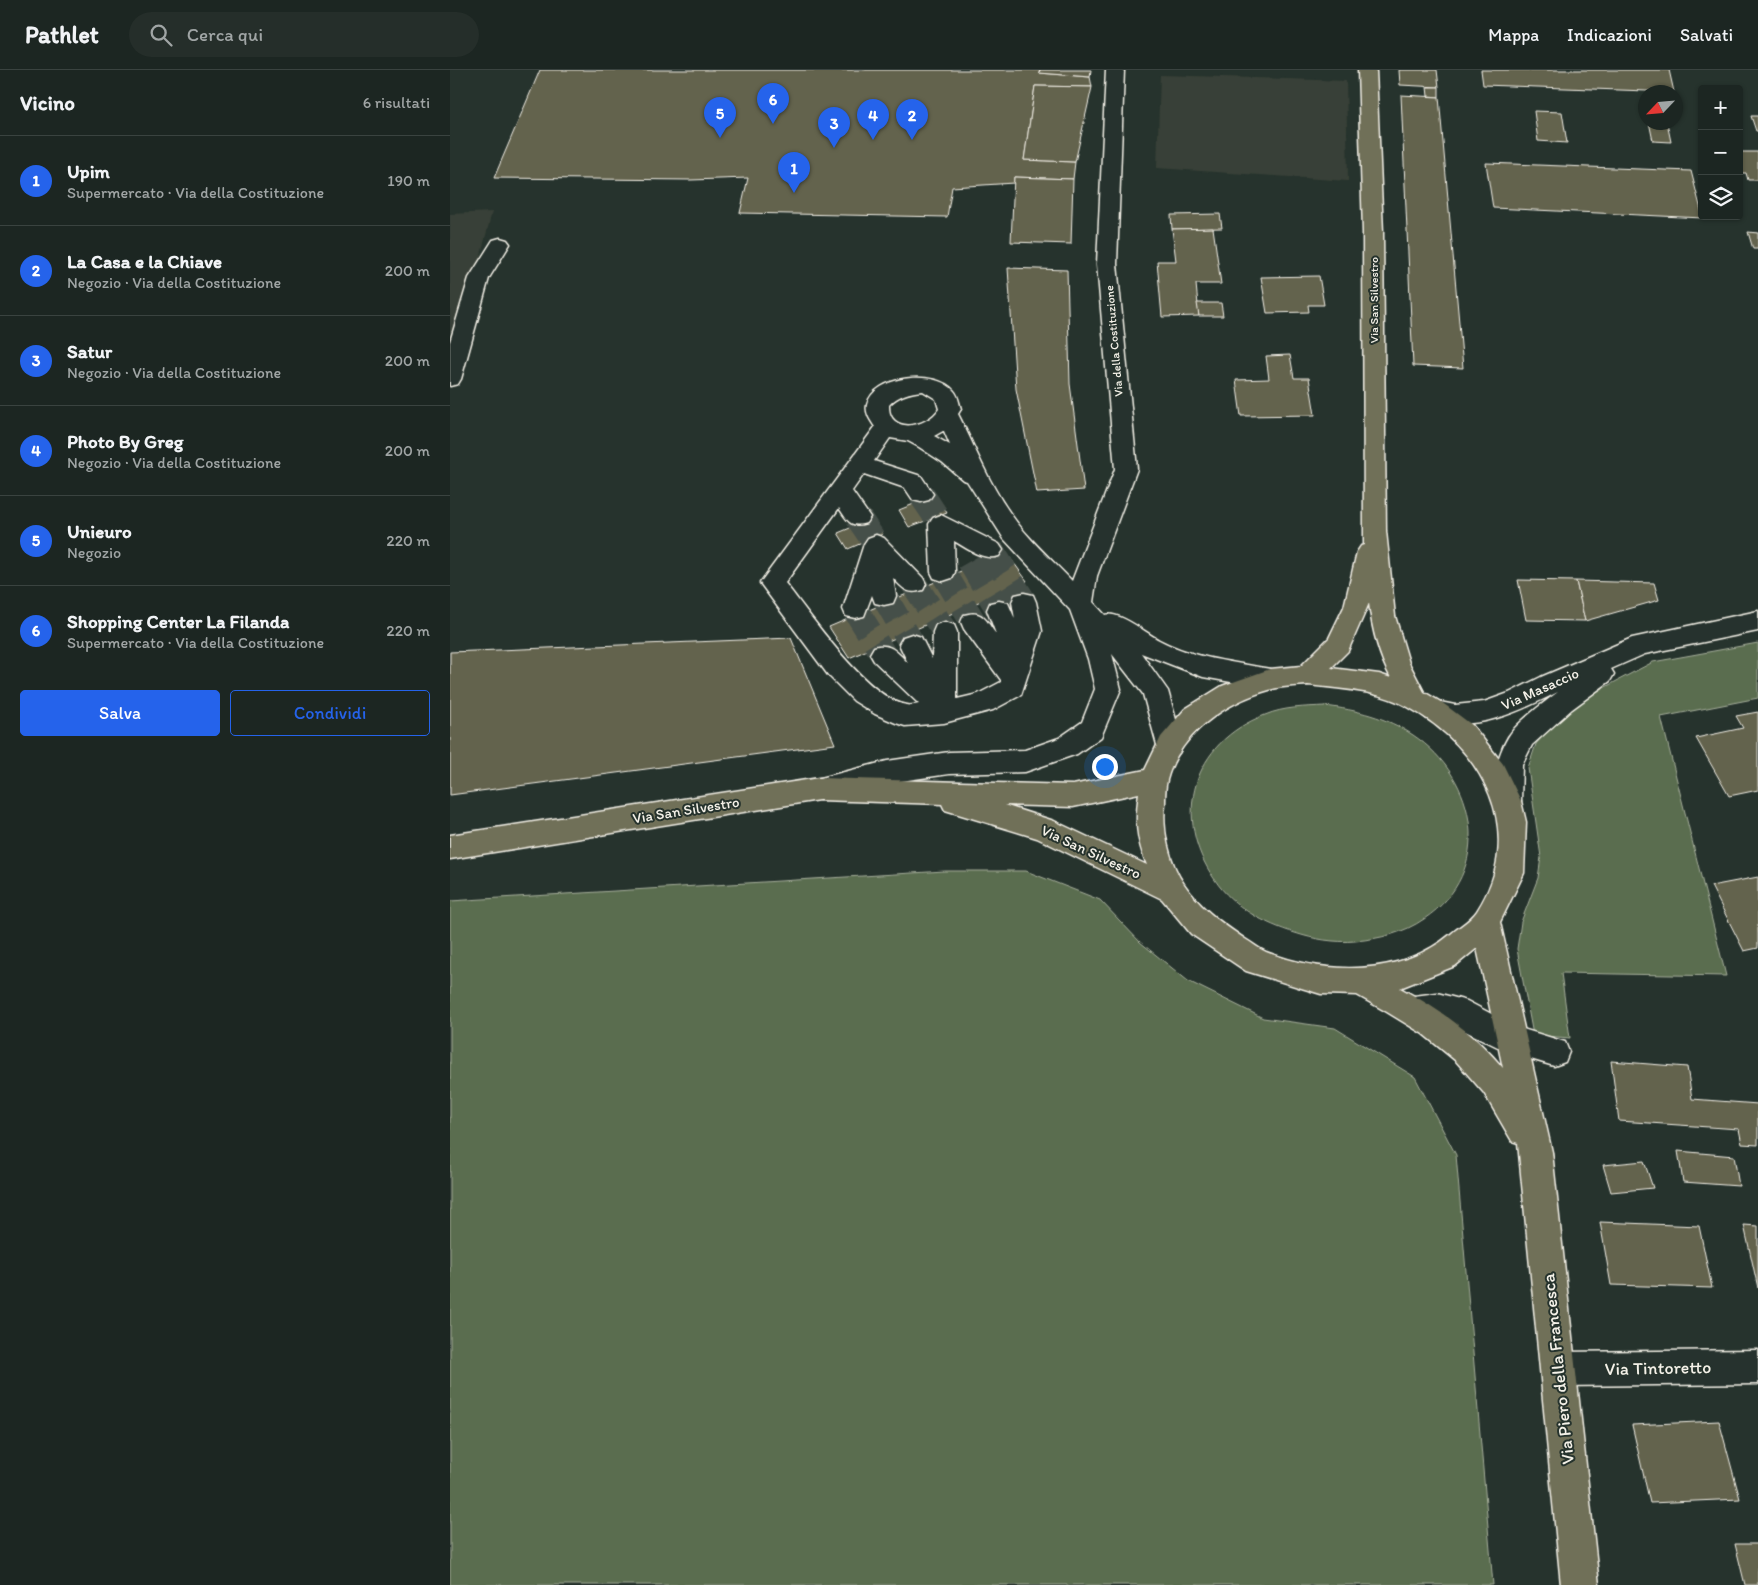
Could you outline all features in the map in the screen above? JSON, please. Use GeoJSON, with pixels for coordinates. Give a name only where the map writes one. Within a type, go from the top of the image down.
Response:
{"type":"FeatureCollection","features":[{"type":"Feature","properties":{"kind":"main road","name":"Via San Silvestro"},"geometry":{"type":"LineString","coordinates":[[1367,70],[1374,232],[1374,531],[1383,616],[1396,664],[1425,705]]}},
{"type":"Feature","properties":{"kind":"main road","name":"Via San Silvestro"},"geometry":{"type":"LineString","coordinates":[[1308,675],[1339,644],[1356,607],[1374,531]]}},
{"type":"Feature","properties":{"kind":"main road"},"geometry":{"type":"LineString","coordinates":[[1308,675],[1379,684],[1425,705],[1463,733],[1494,772],[1507,801],[1512,822],[1510,873],[1486,922],[1445,957],[1387,979],[1360,982],[1321,981],[1256,962],[1201,925],[1172,890],[1154,851],[1149,820],[1154,779],[1170,745],[1194,716],[1231,693],[1270,679],[1308,675]]}},
{"type":"Feature","properties":{"kind":"main road","name":"Via San Silvestro"},"geometry":{"type":"LineString","coordinates":[[450,847],[819,789],[1073,796],[1154,779]]}},
{"type":"Feature","properties":{"kind":"main road","name":"Via San Silvestro"},"geometry":{"type":"LineString","coordinates":[[923,792],[1044,829],[1172,890]]}},
{"type":"Feature","properties":{"kind":"main road","name":"Via Piero della Francesca"},"geometry":{"type":"LineString","coordinates":[[1486,922],[1536,1152],[1580,1585]]}},
{"type":"Feature","properties":{"kind":"main road","name":"Via Piero della Francesca"},"geometry":{"type":"LineString","coordinates":[[1360,982],[1414,1010],[1446,1032],[1471,1056],[1494,1082],[1536,1152]]}},
{"type":"Feature","properties":{"kind":"street","name":"Via della Costituzione"},"geometry":{"type":"LineString","coordinates":[[819,789],[887,772],[949,763],[1026,761],[1068,746],[1092,729],[1108,689],[1101,659],[1080,604],[1084,576],[1126,469],[1107,264],[1115,70]]}},
{"type":"Feature","properties":{"kind":"street"},"geometry":{"type":"LineString","coordinates":[[450,379],[479,278],[500,244]]}},
{"type":"Feature","properties":{"kind":"street"},"geometry":{"type":"LineString","coordinates":[[923,384],[940,390],[946,395],[950,409],[948,416],[933,428],[911,433],[902,432],[887,426],[880,420],[878,405],[889,392],[906,385],[923,384]]}},
{"type":"Feature","properties":{"kind":"street"},"geometry":{"type":"LineString","coordinates":[[948,416],[978,481],[995,512],[1012,533],[1126,653],[1155,690],[1170,745]]}},
{"type":"Feature","properties":{"kind":"street"},"geometry":{"type":"LineString","coordinates":[[887,426],[772,583],[836,668],[863,694],[884,707],[905,716],[944,713],[984,703],[1012,688],[1030,631],[1024,602]]}},
{"type":"Feature","properties":{"kind":"street"},"geometry":{"type":"LineString","coordinates":[[911,433],[941,449],[961,463],[978,481]]}},
{"type":"Feature","properties":{"kind":"street"},"geometry":{"type":"LineString","coordinates":[[859,464],[912,482],[921,494]]}},
{"type":"Feature","properties":{"kind":"street"},"geometry":{"type":"LineString","coordinates":[[840,491],[858,517]]}},
{"type":"Feature","properties":{"kind":"street"},"geometry":{"type":"LineString","coordinates":[[941,524],[990,550]]}},
{"type":"Feature","properties":{"kind":"street"},"geometry":{"type":"LineString","coordinates":[[941,524],[970,561]]}},
{"type":"Feature","properties":{"kind":"street"},"geometry":{"type":"LineString","coordinates":[[941,524],[943,572]]}},
{"type":"Feature","properties":{"kind":"street"},"geometry":{"type":"LineString","coordinates":[[876,544],[914,584]]}},
{"type":"Feature","properties":{"kind":"street"},"geometry":{"type":"LineString","coordinates":[[876,544],[884,596]]}},
{"type":"Feature","properties":{"kind":"street"},"geometry":{"type":"LineString","coordinates":[[855,609],[876,544]]}},
{"type":"Feature","properties":{"kind":"street"},"geometry":{"type":"LineString","coordinates":[[1080,604],[1152,648],[1203,667],[1270,679]]}},
{"type":"Feature","properties":{"kind":"street"},"geometry":{"type":"LineString","coordinates":[[999,610],[1010,636],[1014,679]]}},
{"type":"Feature","properties":{"kind":"street","name":"Via Masaccio"},"geometry":{"type":"LineString","coordinates":[[1425,705],[1455,715],[1485,712],[1518,700],[1550,684],[1641,645],[1758,621]]}},
{"type":"Feature","properties":{"kind":"street"},"geometry":{"type":"LineString","coordinates":[[972,622],[1014,679]]}},
{"type":"Feature","properties":{"kind":"street"},"geometry":{"type":"LineString","coordinates":[[944,713],[945,632]]}},
{"type":"Feature","properties":{"kind":"street"},"geometry":{"type":"LineString","coordinates":[[912,644],[944,713]]}},
{"type":"Feature","properties":{"kind":"street","name":"Via Masaccio"},"geometry":{"type":"LineString","coordinates":[[1507,801],[1509,765],[1522,738],[1563,702],[1641,645]]}},
{"type":"Feature","properties":{"kind":"street"},"geometry":{"type":"LineString","coordinates":[[883,654],[944,713]]}},
{"type":"Feature","properties":{"kind":"street"},"geometry":{"type":"LineString","coordinates":[[1414,1010],[1437,1007],[1456,1011],[1510,1039],[1554,1052]]}},
{"type":"Feature","properties":{"kind":"street","name":"Via Tintoretto"},"geometry":{"type":"LineString","coordinates":[[1558,1369],[1758,1367]]}},
{"type":"Feature","properties":{"kind":"shaded area"},"geometry":{"type":"Polygon","coordinates":[[[1160,75],[1346,81],[1348,181],[1157,168],[1160,75]]]}},
{"type":"Feature","properties":{"kind":"shaded area"},"geometry":{"type":"Polygon","coordinates":[[[492,212],[450,373],[450,214],[492,212]]]}},
{"type":"Feature","properties":{"kind":"green space"},"geometry":{"type":"Polygon","coordinates":[[[1758,643],[1758,698],[1661,717],[1726,976],[1561,973],[1570,1038],[1533,1035],[1517,949],[1521,922],[1538,878],[1541,857],[1528,768],[1536,744],[1556,720],[1594,693],[1653,662],[1758,643]]]}},
{"type":"Feature","properties":{"kind":"green space"},"geometry":{"type":"Polygon","coordinates":[[[1325,706],[1371,715],[1392,723],[1413,735],[1435,753],[1452,775],[1464,800],[1470,826],[1469,851],[1461,876],[1447,899],[1424,919],[1408,928],[1382,937],[1347,941],[1317,939],[1272,925],[1250,913],[1222,890],[1215,880],[1202,856],[1194,831],[1192,807],[1196,784],[1205,762],[1220,743],[1240,727],[1272,712],[1325,706]]]}},
{"type":"Feature","properties":{"kind":"green space"},"geometry":{"type":"Polygon","coordinates":[[[945,871],[1026,871],[1100,900],[1140,942],[1188,981],[1263,1018],[1335,1028],[1415,1077],[1456,1155],[1493,1585],[450,1585],[450,901],[945,871]]]}},
{"type":"Feature","properties":{"kind":"building"},"geometry":{"type":"Polygon","coordinates":[[[540,70],[1040,70],[1039,73],[1090,77],[1092,87],[1035,86],[1024,160],[1075,162],[1073,179],[1014,177],[1014,183],[952,187],[947,217],[740,213],[748,178],[691,180],[494,178],[540,70]]]}},
{"type":"Feature","properties":{"kind":"building"},"geometry":{"type":"Polygon","coordinates":[[[1040,70],[1091,70],[1090,77],[1039,73],[1040,70]]]}},
{"type":"Feature","properties":{"kind":"building"},"geometry":{"type":"Polygon","coordinates":[[[1399,70],[1437,70],[1439,87],[1400,85],[1399,70]]]}},
{"type":"Feature","properties":{"kind":"building"},"geometry":{"type":"Polygon","coordinates":[[[1481,70],[1669,70],[1672,85],[1638,85],[1638,91],[1483,85],[1481,70]]]}},
{"type":"Feature","properties":{"kind":"building"},"geometry":{"type":"Polygon","coordinates":[[[1035,86],[1092,87],[1075,162],[1024,160],[1035,86]]]}},
{"type":"Feature","properties":{"kind":"building"},"geometry":{"type":"Polygon","coordinates":[[[1427,87],[1439,87],[1439,97],[1428,96],[1427,87]]]}},
{"type":"Feature","properties":{"kind":"building"},"geometry":{"type":"Polygon","coordinates":[[[1401,95],[1439,97],[1463,368],[1413,366],[1401,95]]]}},
{"type":"Feature","properties":{"kind":"building"},"geometry":{"type":"Polygon","coordinates":[[[1534,111],[1562,112],[1567,143],[1538,141],[1534,111]]]}},
{"type":"Feature","properties":{"kind":"building"},"geometry":{"type":"Polygon","coordinates":[[[1751,116],[1758,116],[1758,131],[1756,131],[1751,116]]]}},
{"type":"Feature","properties":{"kind":"building"},"geometry":{"type":"Polygon","coordinates":[[[1651,130],[1668,130],[1671,142],[1653,141],[1651,130]]]}},
{"type":"Feature","properties":{"kind":"building"},"geometry":{"type":"Polygon","coordinates":[[[1743,152],[1758,152],[1758,180],[1748,180],[1746,173],[1743,173],[1743,152]]]}},
{"type":"Feature","properties":{"kind":"building"},"geometry":{"type":"Polygon","coordinates":[[[1486,163],[1691,171],[1698,198],[1698,218],[1493,208],[1486,163]]]}},
{"type":"Feature","properties":{"kind":"building"},"geometry":{"type":"Polygon","coordinates":[[[1014,177],[1073,179],[1071,244],[1011,242],[1014,177]]]}},
{"type":"Feature","properties":{"kind":"building"},"geometry":{"type":"Polygon","coordinates":[[[1220,214],[1222,228],[1172,229],[1171,215],[1220,214]]]}},
{"type":"Feature","properties":{"kind":"building"},"geometry":{"type":"Polygon","coordinates":[[[1213,228],[1221,284],[1196,284],[1199,316],[1162,317],[1157,261],[1176,261],[1172,229],[1213,228]]]}},
{"type":"Feature","properties":{"kind":"building"},"geometry":{"type":"Polygon","coordinates":[[[1748,232],[1758,233],[1758,249],[1753,249],[1748,232]]]}},
{"type":"Feature","properties":{"kind":"building"},"geometry":{"type":"Polygon","coordinates":[[[1008,268],[1067,270],[1070,384],[1084,490],[1037,493],[1016,389],[1008,268]]]}},
{"type":"Feature","properties":{"kind":"building"},"geometry":{"type":"Polygon","coordinates":[[[1319,276],[1324,305],[1308,305],[1309,312],[1267,313],[1261,277],[1319,276]]]}},
{"type":"Feature","properties":{"kind":"building"},"geometry":{"type":"Polygon","coordinates":[[[1197,303],[1221,303],[1223,316],[1199,316],[1197,303]]]}},
{"type":"Feature","properties":{"kind":"building"},"geometry":{"type":"Polygon","coordinates":[[[1290,355],[1294,378],[1309,378],[1315,415],[1241,416],[1236,380],[1269,379],[1266,356],[1290,355]]]}},
{"type":"Feature","properties":{"kind":"building"},"geometry":{"type":"Polygon","coordinates":[[[936,495],[947,513],[909,527],[899,510],[936,495]]]}},
{"type":"Feature","properties":{"kind":"building"},"geometry":{"type":"Polygon","coordinates":[[[872,519],[883,534],[848,549],[838,533],[872,519]]]}},
{"type":"Feature","properties":{"kind":"building"},"geometry":{"type":"Polygon","coordinates":[[[1006,552],[1027,581],[849,658],[829,627],[1006,552]]]}},
{"type":"Feature","properties":{"kind":"building"},"geometry":{"type":"Polygon","coordinates":[[[1518,580],[1576,581],[1585,621],[1526,620],[1518,580]]]}},
{"type":"Feature","properties":{"kind":"building"},"geometry":{"type":"Polygon","coordinates":[[[1576,581],[1654,583],[1659,600],[1585,621],[1576,581]]]}},
{"type":"Feature","properties":{"kind":"building"},"geometry":{"type":"Polygon","coordinates":[[[791,638],[835,744],[450,795],[450,652],[791,638]]]}},
{"type":"Feature","properties":{"kind":"building"},"geometry":{"type":"Polygon","coordinates":[[[1758,712],[1758,790],[1729,796],[1696,738],[1743,728],[1736,716],[1758,712]]]}},
{"type":"Feature","properties":{"kind":"building"},"geometry":{"type":"Polygon","coordinates":[[[1758,877],[1758,948],[1744,951],[1711,886],[1758,877]]]}},
{"type":"Feature","properties":{"kind":"building"},"geometry":{"type":"Polygon","coordinates":[[[1611,1061],[1687,1067],[1692,1099],[1758,1104],[1758,1145],[1742,1144],[1739,1129],[1619,1121],[1611,1061]]]}},
{"type":"Feature","properties":{"kind":"building"},"geometry":{"type":"Polygon","coordinates":[[[1678,1151],[1734,1156],[1739,1186],[1683,1182],[1678,1151]]]}},
{"type":"Feature","properties":{"kind":"building"},"geometry":{"type":"Polygon","coordinates":[[[1644,1161],[1653,1188],[1611,1192],[1603,1165],[1644,1161]]]}},
{"type":"Feature","properties":{"kind":"building"},"geometry":{"type":"Polygon","coordinates":[[[1600,1222],[1699,1226],[1712,1288],[1611,1285],[1600,1222]]]}},
{"type":"Feature","properties":{"kind":"building"},"geometry":{"type":"Polygon","coordinates":[[[1744,1225],[1758,1226],[1758,1288],[1744,1225]]]}},
{"type":"Feature","properties":{"kind":"building"},"geometry":{"type":"Polygon","coordinates":[[[1719,1421],[1740,1499],[1650,1503],[1632,1425],[1719,1421]]]}},
{"type":"Feature","properties":{"kind":"building"},"geometry":{"type":"Polygon","coordinates":[[[1735,1544],[1758,1544],[1758,1585],[1745,1585],[1735,1544]]]}},
{"type":"Feature","properties":{"kind":"tunnel"},"geometry":{"type":"LineString","coordinates":[[921,494],[941,524]]}},
{"type":"Feature","properties":{"kind":"tunnel"},"geometry":{"type":"LineString","coordinates":[[858,517],[876,544]]}},
{"type":"Feature","properties":{"kind":"tunnel"},"geometry":{"type":"LineString","coordinates":[[991,550],[1024,602]]}},
{"type":"Feature","properties":{"kind":"tunnel"},"geometry":{"type":"LineString","coordinates":[[970,561],[999,610]]}},
{"type":"Feature","properties":{"kind":"tunnel"},"geometry":{"type":"LineString","coordinates":[[943,572],[973,622]]}},
{"type":"Feature","properties":{"kind":"tunnel"},"geometry":{"type":"LineString","coordinates":[[914,584],[945,632]]}},
{"type":"Feature","properties":{"kind":"tunnel"},"geometry":{"type":"LineString","coordinates":[[884,596],[912,644]]}},
{"type":"Feature","properties":{"kind":"tunnel"},"geometry":{"type":"LineString","coordinates":[[855,609],[883,654]]}},
{"type":"Feature","properties":{"kind":"place","name":"Shopping Center La Filanda"},"geometry":{"type":"Point","coordinates":[773,124]}},
{"type":"Feature","properties":{"kind":"place","name":"Unieuro"},"geometry":{"type":"Point","coordinates":[720,138]}},
{"type":"Feature","properties":{"kind":"place","name":"Photo By Greg"},"geometry":{"type":"Point","coordinates":[873,140]}},
{"type":"Feature","properties":{"kind":"place","name":"La Casa e la Chiave"},"geometry":{"type":"Point","coordinates":[912,140]}},
{"type":"Feature","properties":{"kind":"place","name":"Satur"},"geometry":{"type":"Point","coordinates":[834,148]}},
{"type":"Feature","properties":{"kind":"place","name":"Upim"},"geometry":{"type":"Point","coordinates":[794,193]}}]}
